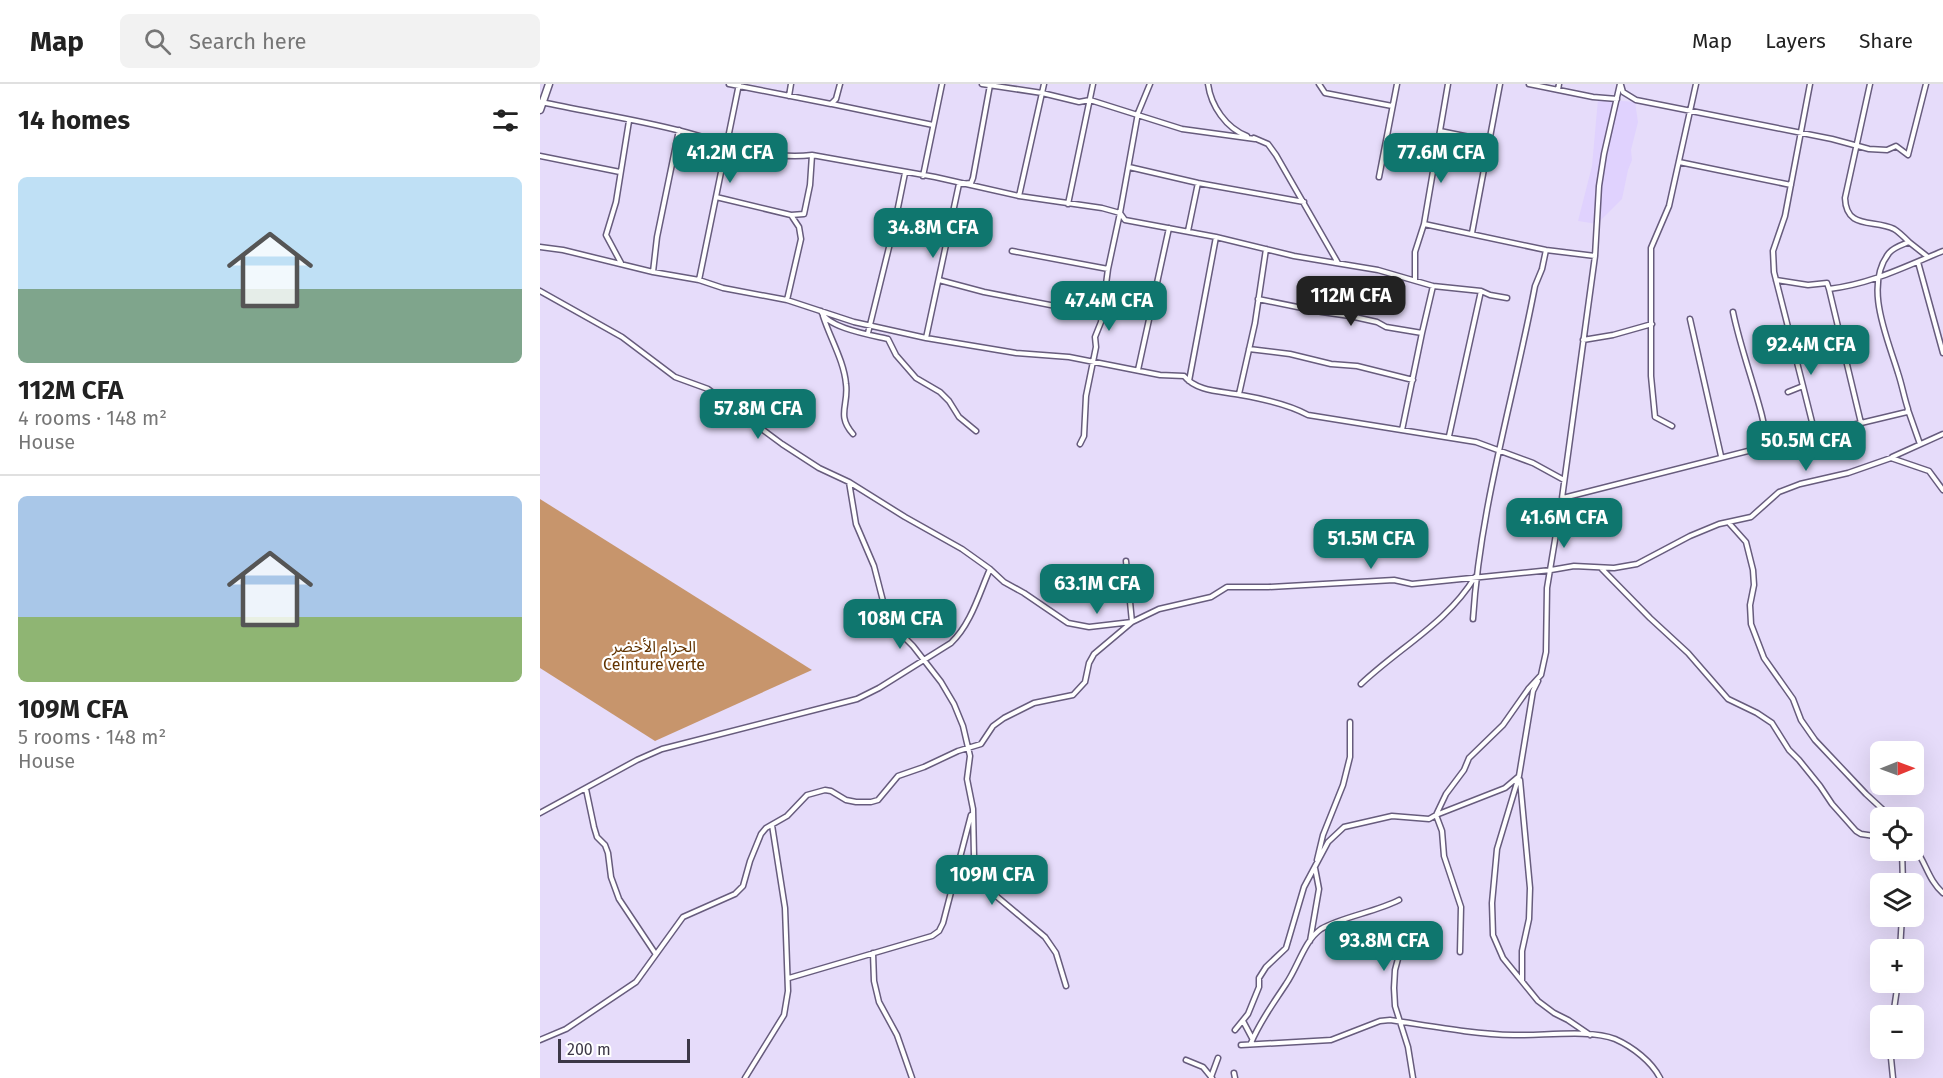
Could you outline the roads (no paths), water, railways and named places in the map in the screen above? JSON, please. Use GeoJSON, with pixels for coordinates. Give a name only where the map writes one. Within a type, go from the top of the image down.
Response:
{"type":"FeatureCollection","features":[{"type":"Feature","properties":{"kind":"street"},"geometry":{"type":"LineString","coordinates":[[540,110],[549,84]]}},
{"type":"Feature","properties":{"kind":"street"},"geometry":{"type":"LineString","coordinates":[[729,84],[933,125]]}},
{"type":"Feature","properties":{"kind":"street"},"geometry":{"type":"LineString","coordinates":[[789,96],[791,84]]}},
{"type":"Feature","properties":{"kind":"street"},"geometry":{"type":"LineString","coordinates":[[831,104],[837,99],[840,84]]}},
{"type":"Feature","properties":{"kind":"street"},"geometry":{"type":"LineString","coordinates":[[923,176],[942,84]]}},
{"type":"Feature","properties":{"kind":"street"},"geometry":{"type":"LineString","coordinates":[[982,84],[1042,93],[1079,102],[1090,100],[1138,113],[1182,129],[1255,139]]}},
{"type":"Feature","properties":{"kind":"street"},"geometry":{"type":"LineString","coordinates":[[1019,196],[1044,84]]}},
{"type":"Feature","properties":{"kind":"street"},"geometry":{"type":"LineString","coordinates":[[1068,204],[1093,84]]}},
{"type":"Feature","properties":{"kind":"street"},"geometry":{"type":"LineString","coordinates":[[1080,444],[1084,436],[1086,396],[1096,347],[1096,332],[1101,322],[1108,269],[1138,113],[1150,84]]}},
{"type":"Feature","properties":{"kind":"street"},"geometry":{"type":"LineString","coordinates":[[1208,84],[1213,102],[1226,121],[1237,132],[1268,144],[1338,263]]}},
{"type":"Feature","properties":{"kind":"street"},"geometry":{"type":"LineString","coordinates":[[1319,84],[1325,93],[1392,106]]}},
{"type":"Feature","properties":{"kind":"street"},"geometry":{"type":"LineString","coordinates":[[1379,177],[1397,84]]}},
{"type":"Feature","properties":{"kind":"street"},"geometry":{"type":"LineString","coordinates":[[1414,280],[1415,252],[1424,224],[1448,84]]}},
{"type":"Feature","properties":{"kind":"street"},"geometry":{"type":"LineString","coordinates":[[1472,233],[1500,84]]}},
{"type":"Feature","properties":{"kind":"street"},"geometry":{"type":"LineString","coordinates":[[1529,84],[1593,97],[1617,99]]}},
{"type":"Feature","properties":{"kind":"street"},"geometry":{"type":"LineString","coordinates":[[1558,90],[1560,84]]}},
{"type":"Feature","properties":{"kind":"street"},"geometry":{"type":"LineString","coordinates":[[1590,1035],[1538,1001],[1503,958],[1493,935],[1492,903],[1497,849],[1520,776],[1533,691],[1541,675],[1546,652],[1547,588],[1562,498],[1595,256],[1599,186],[1604,154],[1621,84]]}},
{"type":"Feature","properties":{"kind":"street"},"geometry":{"type":"LineString","coordinates":[[1621,84],[1623,92],[1636,100],[1869,149],[1887,150],[1896,146],[1908,155],[1926,84]]}},
{"type":"Feature","properties":{"kind":"street"},"geometry":{"type":"LineString","coordinates":[[1672,426],[1655,417],[1651,376],[1651,248],[1669,206],[1695,84]]}},
{"type":"Feature","properties":{"kind":"street"},"geometry":{"type":"LineString","coordinates":[[1810,84],[1785,216],[1773,251],[1776,280],[1815,434]]}},
{"type":"Feature","properties":{"kind":"street"},"geometry":{"type":"LineString","coordinates":[[1870,84],[1845,206],[1856,221],[1892,228],[1928,257]]}},
{"type":"Feature","properties":{"kind":"street"},"geometry":{"type":"LineString","coordinates":[[699,280],[739,85]]}},
{"type":"Feature","properties":{"kind":"street"},"geometry":{"type":"LineString","coordinates":[[959,184],[971,183],[973,178],[990,85]]}},
{"type":"Feature","properties":{"kind":"street"},"geometry":{"type":"LineString","coordinates":[[541,102],[679,130],[781,156],[812,155],[1019,196],[1085,205],[1120,213],[1125,220],[1188,231],[1308,259],[1378,270],[1432,286],[1481,291],[1507,298]]}},
{"type":"Feature","properties":{"kind":"street"},"geometry":{"type":"LineString","coordinates":[[622,264],[606,235],[616,202],[629,121]]}},
{"type":"Feature","properties":{"kind":"street"},"geometry":{"type":"LineString","coordinates":[[652,272],[679,130]]}},
{"type":"Feature","properties":{"kind":"street"},"geometry":{"type":"LineString","coordinates":[[1440,131],[1489,141]]}},
{"type":"Feature","properties":{"kind":"street"},"geometry":{"type":"LineString","coordinates":[[716,197],[791,215],[804,214],[810,185],[812,155]]}},
{"type":"Feature","properties":{"kind":"street"},"geometry":{"type":"LineString","coordinates":[[540,156],[620,172]]}},
{"type":"Feature","properties":{"kind":"street"},"geometry":{"type":"LineString","coordinates":[[1679,162],[1791,185]]}},
{"type":"Feature","properties":{"kind":"street"},"geometry":{"type":"LineString","coordinates":[[1129,167],[1197,183],[1304,202]]}},
{"type":"Feature","properties":{"kind":"street"},"geometry":{"type":"LineString","coordinates":[[868,333],[905,173]]}},
{"type":"Feature","properties":{"kind":"street"},"geometry":{"type":"LineString","coordinates":[[1188,231],[1197,183]]}},
{"type":"Feature","properties":{"kind":"street"},"geometry":{"type":"LineString","coordinates":[[926,338],[959,184]]}},
{"type":"Feature","properties":{"kind":"street"},"geometry":{"type":"LineString","coordinates":[[787,300],[801,239],[799,227],[791,215]]}},
{"type":"Feature","properties":{"kind":"street"},"geometry":{"type":"LineString","coordinates":[[1424,224],[1546,250],[1595,256]]}},
{"type":"Feature","properties":{"kind":"street"},"geometry":{"type":"LineString","coordinates":[[1138,370],[1169,228]]}},
{"type":"Feature","properties":{"kind":"street"},"geometry":{"type":"LineString","coordinates":[[1189,381],[1216,237]]}},
{"type":"Feature","properties":{"kind":"street"},"geometry":{"type":"LineString","coordinates":[[948,238],[969,243]]}},
{"type":"Feature","properties":{"kind":"street"},"geometry":{"type":"LineString","coordinates":[[1909,242],[1889,254],[1879,279],[1878,291],[1880,316],[1920,444]]}},
{"type":"Feature","properties":{"kind":"street"},"geometry":{"type":"LineString","coordinates":[[540,247],[563,250],[652,272],[699,280],[723,288],[787,300],[821,313],[926,338],[1016,353],[1069,357],[1160,375],[1184,376],[1189,381],[1217,392],[1239,394],[1295,408],[1308,415],[1449,436],[1499,449],[1533,463],[1564,480]]}},
{"type":"Feature","properties":{"kind":"street"},"geometry":{"type":"LineString","coordinates":[[1239,394],[1266,249]]}},
{"type":"Feature","properties":{"kind":"street"},"geometry":{"type":"LineString","coordinates":[[1473,619],[1476,576],[1487,505],[1535,286],[1546,250]]}},
{"type":"Feature","properties":{"kind":"street"},"geometry":{"type":"LineString","coordinates":[[1012,251],[1108,269]]}},
{"type":"Feature","properties":{"kind":"street"},"geometry":{"type":"LineString","coordinates":[[1829,290],[1879,279],[1943,251]]}},
{"type":"Feature","properties":{"kind":"street"},"geometry":{"type":"LineString","coordinates":[[1918,262],[1943,353]]}},
{"type":"Feature","properties":{"kind":"street"},"geometry":{"type":"LineString","coordinates":[[939,280],[984,292],[1101,315]]}},
{"type":"Feature","properties":{"kind":"street"},"geometry":{"type":"LineString","coordinates":[[1776,280],[1808,285],[1827,283],[1861,423]]}},
{"type":"Feature","properties":{"kind":"street"},"geometry":{"type":"LineString","coordinates":[[1402,430],[1432,286]]}},
{"type":"Feature","properties":{"kind":"street"},"geometry":{"type":"LineString","coordinates":[[540,291],[622,337],[675,377],[708,389],[782,444],[819,468],[849,482],[962,549],[1004,582],[1068,622],[1089,627],[1132,622],[1160,609],[1211,597],[1227,587],[1394,580],[1412,584],[1574,566],[1614,568],[1637,564],[1690,536],[1719,524],[1751,517],[1779,492],[1800,484],[1848,473],[1891,458],[1943,434]]}},
{"type":"Feature","properties":{"kind":"street"},"geometry":{"type":"LineString","coordinates":[[1449,436],[1481,291]]}},
{"type":"Feature","properties":{"kind":"street"},"geometry":{"type":"LineString","coordinates":[[1258,299],[1350,316],[1377,322],[1386,327],[1422,333]]}},
{"type":"Feature","properties":{"kind":"street"},"geometry":{"type":"LineString","coordinates":[[1733,312],[1738,339],[1745,352],[1762,416],[1763,429],[1769,444]]}},
{"type":"Feature","properties":{"kind":"street"},"geometry":{"type":"LineString","coordinates":[[821,313],[843,327],[888,339],[896,355],[916,378],[949,401],[959,417],[976,431]]}},
{"type":"Feature","properties":{"kind":"street"},"geometry":{"type":"LineString","coordinates":[[821,313],[843,371],[846,385],[843,418],[853,434]]}},
{"type":"Feature","properties":{"kind":"street"},"geometry":{"type":"LineString","coordinates":[[1690,319],[1721,456]]}},
{"type":"Feature","properties":{"kind":"street"},"geometry":{"type":"LineString","coordinates":[[1583,340],[1613,335],[1652,324]]}},
{"type":"Feature","properties":{"kind":"street"},"geometry":{"type":"LineString","coordinates":[[1249,349],[1290,354],[1331,364],[1357,366],[1413,380]]}},
{"type":"Feature","properties":{"kind":"street"},"geometry":{"type":"LineString","coordinates":[[1788,392],[1803,386]]}},
{"type":"Feature","properties":{"kind":"street"},"geometry":{"type":"LineString","coordinates":[[1562,498],[1769,444],[1906,412],[1908,409]]}},
{"type":"Feature","properties":{"kind":"street"},"geometry":{"type":"LineString","coordinates":[[1891,458],[1929,471],[1943,490]]}},
{"type":"Feature","properties":{"kind":"street"},"geometry":{"type":"LineString","coordinates":[[849,482],[856,524],[874,566],[883,601],[897,630],[941,682],[954,704],[969,748],[968,779],[973,808],[974,856],[978,875],[989,890],[1045,937],[1056,953],[1066,986]]}},
{"type":"Feature","properties":{"kind":"street"},"geometry":{"type":"LineString","coordinates":[[1728,523],[1746,542],[1754,585],[1750,605],[1751,624],[1764,658],[1793,699],[1801,720],[1815,740],[1880,807]]}},
{"type":"Feature","properties":{"kind":"street"},"geometry":{"type":"LineString","coordinates":[[1126,561],[1132,622]]}},
{"type":"Feature","properties":{"kind":"street"},"geometry":{"type":"LineString","coordinates":[[1601,567],[1650,618],[1688,653],[1728,699],[1772,723],[1789,750],[1800,760],[1832,804],[1856,831],[1870,835]]}},
{"type":"Feature","properties":{"kind":"street"},"geometry":{"type":"LineString","coordinates":[[540,813],[637,760],[672,746],[857,699],[879,688],[960,635],[968,622],[990,569]]}},
{"type":"Feature","properties":{"kind":"street"},"geometry":{"type":"LineString","coordinates":[[1361,684],[1392,656],[1442,619],[1466,592],[1476,576]]}},
{"type":"Feature","properties":{"kind":"street"},"geometry":{"type":"LineString","coordinates":[[540,1040],[566,1029],[582,1016],[636,982],[683,917],[735,894],[744,886],[756,845],[766,828],[787,816],[807,795],[815,791],[831,791],[846,800],[871,802],[881,798],[898,776],[924,768],[958,751],[981,744],[993,726],[1004,718],[1034,704],[1073,695],[1085,682],[1089,663],[1094,654],[1132,622]]}},
{"type":"Feature","properties":{"kind":"street"},"geometry":{"type":"LineString","coordinates":[[1460,952],[1461,907],[1444,856],[1442,831],[1436,815],[1446,794],[1464,770],[1469,758],[1503,725],[1541,675]]}},
{"type":"Feature","properties":{"kind":"street"},"geometry":{"type":"LineString","coordinates":[[1310,941],[1319,889],[1315,867],[1323,835],[1343,785],[1350,757],[1350,722]]}},
{"type":"Feature","properties":{"kind":"street"},"geometry":{"type":"LineString","coordinates":[[1235,1030],[1248,1014],[1259,987],[1259,978],[1266,967],[1286,948],[1304,887],[1328,842],[1344,827],[1392,816],[1429,819],[1505,788],[1520,776]]}},
{"type":"Feature","properties":{"kind":"street"},"geometry":{"type":"LineString","coordinates":[[1520,776],[1530,888],[1529,920],[1522,951],[1522,982]]}},
{"type":"Feature","properties":{"kind":"street"},"geometry":{"type":"LineString","coordinates":[[586,789],[597,837],[605,845],[608,854],[610,877],[619,898],[655,953]]}},
{"type":"Feature","properties":{"kind":"street"},"geometry":{"type":"LineString","coordinates":[[789,978],[932,936],[939,931],[973,808]]}},
{"type":"Feature","properties":{"kind":"street"},"geometry":{"type":"LineString","coordinates":[[745,1078],[784,1015],[789,978],[785,908],[772,825]]}},
{"type":"Feature","properties":{"kind":"street"},"geometry":{"type":"LineString","coordinates":[[1923,861],[1929,877],[1943,893]]}},
{"type":"Feature","properties":{"kind":"street"},"geometry":{"type":"LineString","coordinates":[[1251,1041],[1258,1024],[1286,984],[1310,941],[1320,930],[1399,900]]}},
{"type":"Feature","properties":{"kind":"street"},"geometry":{"type":"LineString","coordinates":[[1407,925],[1395,970],[1394,997],[1408,1047],[1413,1078]]}},
{"type":"Feature","properties":{"kind":"street"},"geometry":{"type":"LineString","coordinates":[[873,953],[874,981],[879,1002],[897,1035],[912,1078]]}},
{"type":"Feature","properties":{"kind":"street"},"geometry":{"type":"LineString","coordinates":[[1243,1021],[1251,1041]]}},
{"type":"Feature","properties":{"kind":"street"},"geometry":{"type":"LineString","coordinates":[[1241,1045],[1251,1041],[1331,1040],[1380,1021],[1399,1021],[1514,1035],[1590,1035],[1615,1039],[1630,1048],[1655,1068],[1660,1078]]}},
{"type":"Feature","properties":{"kind":"street"},"geometry":{"type":"LineString","coordinates":[[1211,1078],[1218,1058]]}},
{"type":"Feature","properties":{"kind":"street"},"geometry":{"type":"LineString","coordinates":[[1891,1059],[1893,1078]]}},
{"type":"Feature","properties":{"kind":"street"},"geometry":{"type":"LineString","coordinates":[[1186,1060],[1203,1067],[1211,1078]]}},
{"type":"Feature","properties":{"kind":"park label","name":"الحزام الأخضر Ceinture verte"},"geometry":{"type":"Point","coordinates":[654,655]}}]}
